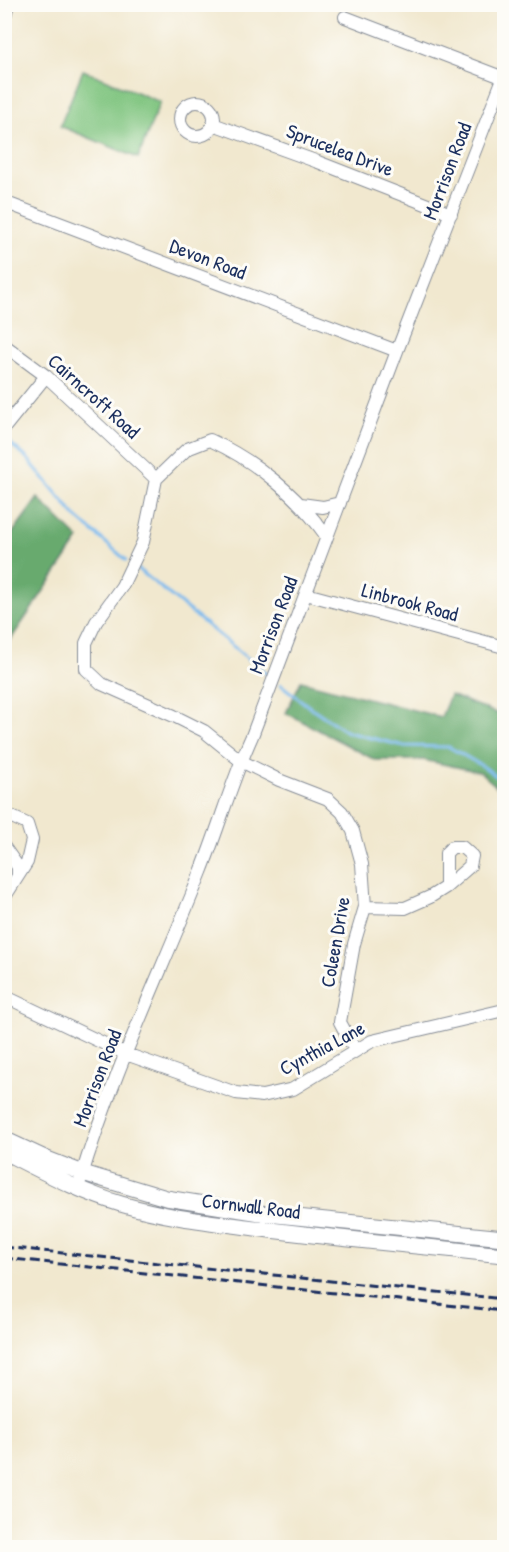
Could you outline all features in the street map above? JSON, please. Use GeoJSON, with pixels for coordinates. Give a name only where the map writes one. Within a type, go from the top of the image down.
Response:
{"type":"FeatureCollection","features":[{"type":"Feature","properties":{"kind":"main road","name":"Cornwall Road"},"geometry":{"type":"LineString","coordinates":[[4,1139],[47,1159],[80,1180],[166,1198],[267,1214],[504,1238]]}},
{"type":"Feature","properties":{"kind":"main road","name":"Cornwall Road"},"geometry":{"type":"LineString","coordinates":[[4,1152],[80,1180],[145,1211],[288,1233],[504,1255]]}},
{"type":"Feature","properties":{"kind":"street"},"geometry":{"type":"LineString","coordinates":[[4,20],[8,4]]}},
{"type":"Feature","properties":{"kind":"street"},"geometry":{"type":"LineString","coordinates":[[345,17],[504,77]]}},
{"type":"Feature","properties":{"kind":"street","name":"Morrison Road"},"geometry":{"type":"LineString","coordinates":[[80,1180],[126,1054],[202,870],[241,761],[504,77]]}},
{"type":"Feature","properties":{"kind":"street","name":"Sprucelea Drive"},"geometry":{"type":"LineString","coordinates":[[213,124],[452,214]]}},
{"type":"Feature","properties":{"kind":"street","name":"Devon Road"},"geometry":{"type":"LineString","coordinates":[[4,202],[398,351]]}},
{"type":"Feature","properties":{"kind":"street","name":"Cairncroft Road"},"geometry":{"type":"LineString","coordinates":[[4,345],[46,376],[156,479]]}},
{"type":"Feature","properties":{"kind":"street"},"geometry":{"type":"LineString","coordinates":[[4,428],[46,376]]}},
{"type":"Feature","properties":{"kind":"street"},"geometry":{"type":"LineString","coordinates":[[156,479],[187,449],[210,440],[238,452],[301,504],[327,537]]}},
{"type":"Feature","properties":{"kind":"street","name":"Coleen Drive"},"geometry":{"type":"LineString","coordinates":[[156,479],[143,542],[122,585],[96,622],[86,642],[86,669],[102,684],[204,731],[241,761],[279,780],[328,799],[342,812],[353,831],[362,864],[364,907],[354,944],[340,1022],[355,1050]]}},
{"type":"Feature","properties":{"kind":"street"},"geometry":{"type":"LineString","coordinates":[[301,504],[323,507],[340,502]]}},
{"type":"Feature","properties":{"kind":"street","name":"Linbrook Road"},"geometry":{"type":"LineString","coordinates":[[306,594],[504,647]]}},
{"type":"Feature","properties":{"kind":"street"},"geometry":{"type":"LineString","coordinates":[[4,819],[12,817],[27,824],[32,840],[27,862],[4,898]]}},
{"type":"Feature","properties":{"kind":"street"},"geometry":{"type":"LineString","coordinates":[[4,847],[18,867],[18,875]]}},
{"type":"Feature","properties":{"kind":"street"},"geometry":{"type":"LineString","coordinates":[[364,907],[405,908],[446,887]]}},
{"type":"Feature","properties":{"kind":"street","name":"Cynthia Lane"},"geometry":{"type":"LineString","coordinates":[[4,996],[126,1054],[236,1094],[262,1096],[293,1089],[372,1041],[504,1010]]}},
{"type":"Feature","properties":{"kind":"green space"},"geometry":{"type":"Polygon","coordinates":[[[83,70],[160,102],[138,158],[60,126],[83,70]]]}},
{"type":"Feature","properties":{"kind":"green space"},"geometry":{"type":"Polygon","coordinates":[[[38,498],[79,539],[5,648],[5,543],[38,498]]]}},
{"type":"Feature","properties":{"kind":"green space"},"geometry":{"type":"Polygon","coordinates":[[[301,681],[441,717],[450,695],[504,716],[504,793],[480,772],[423,760],[375,760],[286,713],[301,681]]]}},
{"type":"Feature","properties":{"kind":"waterway"},"geometry":{"type":"LineString","coordinates":[[5,439],[27,458],[77,518],[126,560]]}},
{"type":"Feature","properties":{"kind":"waterway"},"geometry":{"type":"LineString","coordinates":[[138,569],[267,674]]}},
{"type":"Feature","properties":{"kind":"waterway"},"geometry":{"type":"LineString","coordinates":[[280,684],[347,732],[404,746],[449,747],[484,767],[504,782]]}},
{"type":"Feature","properties":{"kind":"railway"},"geometry":{"type":"LineString","coordinates":[[4,1247],[504,1299]]}},
{"type":"Feature","properties":{"kind":"railway"},"geometry":{"type":"LineString","coordinates":[[4,1258],[504,1311]]}}]}
